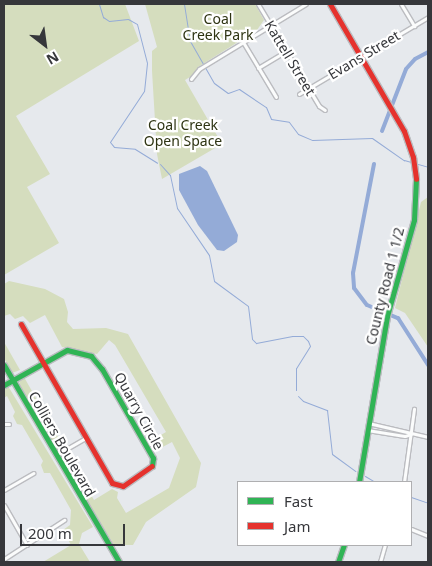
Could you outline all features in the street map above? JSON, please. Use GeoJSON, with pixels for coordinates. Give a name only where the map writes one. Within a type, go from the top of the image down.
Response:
{"type":"FeatureCollection","features":[{"type":"Feature","properties":{"kind":"street","name":"Kattell Street"},"geometry":{"type":"LineString","coordinates":[[258,4],[319,106],[325,110]]}},
{"type":"Feature","properties":{"kind":"street"},"geometry":{"type":"LineString","coordinates":[[191,79],[199,69],[306,4]]}},
{"type":"Feature","properties":{"kind":"street","name":"County Road 1 1/2"},"geometry":{"type":"LineString","coordinates":[[330,4],[391,108],[413,157],[416,181],[414,220],[387,313],[359,481]]}},
{"type":"Feature","properties":{"kind":"street"},"geometry":{"type":"LineString","coordinates":[[401,4],[414,26]]}},
{"type":"Feature","properties":{"kind":"street","name":"Evans Street"},"geometry":{"type":"LineString","coordinates":[[299,94],[428,17]]}},
{"type":"Feature","properties":{"kind":"street"},"geometry":{"type":"LineString","coordinates":[[243,42],[276,97]]}},
{"type":"Feature","properties":{"kind":"street"},"geometry":{"type":"LineString","coordinates":[[258,68],[286,51]]}},
{"type":"Feature","properties":{"kind":"street"},"geometry":{"type":"LineString","coordinates":[[21,324],[43,362]]}},
{"type":"Feature","properties":{"kind":"street","name":"Quarry Circle"},"geometry":{"type":"LineString","coordinates":[[4,385],[43,362],[67,350],[80,351],[96,360],[154,463],[149,471],[123,486],[115,485],[43,362]]}},
{"type":"Feature","properties":{"kind":"street","name":"Colliers Boulevard"},"geometry":{"type":"LineString","coordinates":[[4,365],[118,561]]}},
{"type":"Feature","properties":{"kind":"street"},"geometry":{"type":"LineString","coordinates":[[404,481],[414,409]]}},
{"type":"Feature","properties":{"kind":"street"},"geometry":{"type":"LineString","coordinates":[[368,423],[428,436]]}},
{"type":"Feature","properties":{"kind":"street"},"geometry":{"type":"LineString","coordinates":[[4,424],[9,424]]}},
{"type":"Feature","properties":{"kind":"street"},"geometry":{"type":"LineString","coordinates":[[367,430],[405,436],[412,433]]}},
{"type":"Feature","properties":{"kind":"street"},"geometry":{"type":"LineString","coordinates":[[56,456],[86,438]]}},
{"type":"Feature","properties":{"kind":"street"},"geometry":{"type":"LineString","coordinates":[[4,490],[34,473]]}},
{"type":"Feature","properties":{"kind":"street"},"geometry":{"type":"LineString","coordinates":[[4,505],[27,545]]}},
{"type":"Feature","properties":{"kind":"street"},"geometry":{"type":"LineString","coordinates":[[4,559],[64,520]]}},
{"type":"Feature","properties":{"kind":"street"},"geometry":{"type":"LineString","coordinates":[[412,529],[428,536]]}},
{"type":"Feature","properties":{"kind":"street"},"geometry":{"type":"LineString","coordinates":[[338,562],[344,546]]}},
{"type":"Feature","properties":{"kind":"street"},"geometry":{"type":"LineString","coordinates":[[380,562],[385,546]]}},
{"type":"Feature","properties":{"kind":"street"},"geometry":{"type":"LineString","coordinates":[[112,562],[118,561]]}},
{"type":"Feature","properties":{"kind":"green space"},"geometry":{"type":"Polygon","coordinates":[[[4,4],[125,4],[139,41],[16,116],[50,174],[27,187],[59,243],[4,275],[4,4]]]}},
{"type":"Feature","properties":{"kind":"green space","name":"Coal Creek Open Space"},"geometry":{"type":"Polygon","coordinates":[[[145,4],[255,4],[264,20],[257,30],[198,67],[200,71],[185,80],[222,144],[162,179],[157,154],[152,71],[152,51],[157,47],[145,4]]]}},
{"type":"Feature","properties":{"kind":"green space"},"geometry":{"type":"Polygon","coordinates":[[[428,197],[428,347],[405,313],[395,308],[421,202],[428,197]]]}},
{"type":"Feature","properties":{"kind":"green space"},"geometry":{"type":"Polygon","coordinates":[[[9,281],[45,289],[64,299],[68,312],[67,322],[73,329],[106,328],[128,334],[201,463],[196,487],[146,522],[133,545],[114,545],[62,459],[68,455],[94,500],[112,489],[118,492],[117,498],[126,513],[169,488],[180,458],[172,442],[155,451],[149,442],[166,432],[115,345],[109,340],[97,354],[62,347],[45,315],[30,323],[23,316],[15,319],[10,314],[4,316],[4,284],[9,281]]]}},
{"type":"Feature","properties":{"kind":"green space"},"geometry":{"type":"Polygon","coordinates":[[[4,342],[20,370],[12,373],[4,358],[4,342]]]}},
{"type":"Feature","properties":{"kind":"green space"},"geometry":{"type":"Polygon","coordinates":[[[24,377],[63,446],[57,449],[20,385],[19,380],[24,377]]]}},
{"type":"Feature","properties":{"kind":"green space"},"geometry":{"type":"Polygon","coordinates":[[[8,386],[93,527],[82,533],[79,544],[90,562],[43,562],[71,545],[63,530],[70,525],[71,510],[50,473],[44,473],[41,465],[43,461],[22,425],[17,424],[13,416],[15,412],[7,396],[4,398],[4,389],[8,386]]]}},
{"type":"Feature","properties":{"kind":"water"},"geometry":{"type":"Polygon","coordinates":[[[200,166],[207,171],[238,235],[237,242],[224,251],[217,250],[198,225],[179,190],[179,174],[200,166]]]}},
{"type":"Feature","properties":{"kind":"waterway"},"geometry":{"type":"LineString","coordinates":[[99,4],[103,17],[109,21],[128,19],[137,24],[147,63],[144,91],[110,142],[114,147],[135,149],[157,163]]}},
{"type":"Feature","properties":{"kind":"waterway"},"geometry":{"type":"LineString","coordinates":[[184,4],[190,41],[214,83],[228,93],[239,89],[266,107],[271,119],[289,122],[298,134],[312,140],[372,138],[404,160],[428,167]]}},
{"type":"Feature","properties":{"kind":"waterway"},"geometry":{"type":"LineString","coordinates":[[382,131],[406,69],[415,59],[428,52]]}},
{"type":"Feature","properties":{"kind":"waterway"},"geometry":{"type":"LineString","coordinates":[[160,164],[170,175],[177,208],[209,255],[214,281],[248,306],[252,339],[256,343],[292,336],[303,336],[308,341],[310,346],[296,368],[296,390]]}},
{"type":"Feature","properties":{"kind":"waterway"},"geometry":{"type":"LineString","coordinates":[[374,164],[353,273],[354,288],[367,305],[398,318],[428,365]]}},
{"type":"Feature","properties":{"kind":"waterway"},"geometry":{"type":"LineString","coordinates":[[298,396],[303,401],[327,410],[332,454],[355,471]]}},
{"type":"Feature","properties":{"kind":"waterway"},"geometry":{"type":"LineString","coordinates":[[365,476],[373,481]]}},
{"type":"Feature","properties":{"kind":"waterway"},"geometry":{"type":"LineString","coordinates":[[412,497],[428,503]]}},
{"type":"Feature","properties":{"kind":"traffic: fast"},"geometry":{"type":"LineString","coordinates":[[359,481],[387,316],[414,220],[416,179]]}},
{"type":"Feature","properties":{"kind":"traffic: fast"},"geometry":{"type":"LineString","coordinates":[[4,385],[67,350],[91,356],[102,369],[153,458],[152,466]]}},
{"type":"Feature","properties":{"kind":"traffic: fast"},"geometry":{"type":"LineString","coordinates":[[4,365],[119,562]]}},
{"type":"Feature","properties":{"kind":"traffic: fast"},"geometry":{"type":"LineString","coordinates":[[338,562],[344,546]]}},
{"type":"Feature","properties":{"kind":"traffic: jam"},"geometry":{"type":"LineString","coordinates":[[330,4],[404,131],[413,157],[416,179]]}},
{"type":"Feature","properties":{"kind":"traffic: jam"},"geometry":{"type":"LineString","coordinates":[[21,324],[112,483],[123,486],[152,466]]}},
{"type":"Feature","properties":{"kind":"park label","name":"Coal Creek Park"},"geometry":{"type":"Point","coordinates":[218,28]}}]}
